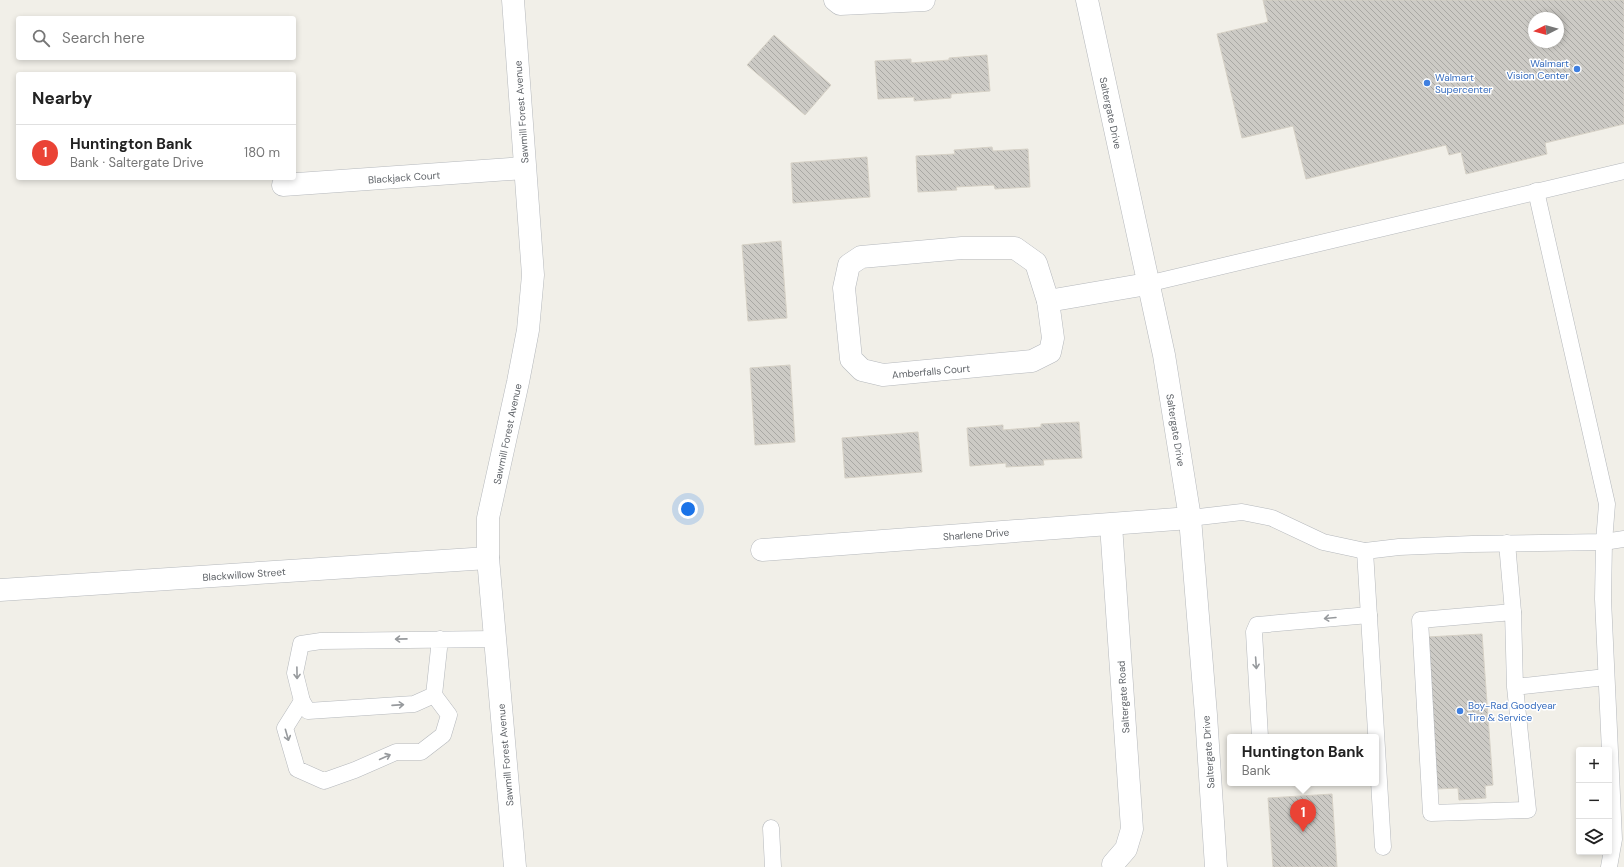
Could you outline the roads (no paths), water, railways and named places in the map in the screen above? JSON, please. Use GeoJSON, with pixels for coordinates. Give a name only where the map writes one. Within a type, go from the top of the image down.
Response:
{"type":"FeatureCollection","features":[{"type":"Feature","properties":{"kind":"street","name":"Sawmill Forest Avenue"},"geometry":{"type":"LineString","coordinates":[[513,0],[524,168],[533,275],[528,330],[488,518],[488,558],[515,867]]}},
{"type":"Feature","properties":{"kind":"street"},"geometry":{"type":"LineString","coordinates":[[835,0],[840,4],[924,0]]}},
{"type":"Feature","properties":{"kind":"street","name":"Saltergate Drive"},"geometry":{"type":"LineString","coordinates":[[1087,0],[1147,284],[1164,355],[1190,518],[1206,715],[1216,867]]}},
{"type":"Feature","properties":{"kind":"street","name":"Blackjack Court"},"geometry":{"type":"LineString","coordinates":[[283,185],[524,168]]}},
{"type":"Feature","properties":{"kind":"street","name":"Amberfalls Court"},"geometry":{"type":"LineString","coordinates":[[962,248],[1015,248],[1036,263],[1048,300],[1053,338],[1050,352],[1032,361],[883,375],[862,370],[851,358],[844,288],[849,265],[861,257],[962,248]]}},
{"type":"Feature","properties":{"kind":"street"},"geometry":{"type":"LineString","coordinates":[[1048,300],[1147,284]]}},
{"type":"Feature","properties":{"kind":"street","name":"Sharlene Drive"},"geometry":{"type":"LineString","coordinates":[[762,550],[1190,518]]}},
{"type":"Feature","properties":{"kind":"street","name":"Saltergate Road"},"geometry":{"type":"LineString","coordinates":[[1111,525],[1132,829],[1126,848],[1111,865]]}},
{"type":"Feature","properties":{"kind":"street","name":"Blackwillow Street"},"geometry":{"type":"LineString","coordinates":[[0,590],[488,558]]}},
{"type":"Feature","properties":{"kind":"lane"},"geometry":{"type":"LineString","coordinates":[[1147,284],[1624,171]]}},
{"type":"Feature","properties":{"kind":"lane"},"geometry":{"type":"LineString","coordinates":[[1536,191],[1607,504],[1604,542],[1603,599],[1606,677],[1619,835],[1624,858]]}},
{"type":"Feature","properties":{"kind":"lane"},"geometry":{"type":"LineString","coordinates":[[1190,518],[1242,512],[1272,518],[1323,542],[1366,551],[1399,547],[1507,543],[1604,542],[1624,539]]}},
{"type":"Feature","properties":{"kind":"lane"},"geometry":{"type":"LineString","coordinates":[[1507,543],[1513,612],[1515,687],[1528,810],[1431,813],[1420,620],[1513,612]]}},
{"type":"Feature","properties":{"kind":"lane"},"geometry":{"type":"LineString","coordinates":[[1366,551],[1376,734]]}},
{"type":"Feature","properties":{"kind":"lane"},"geometry":{"type":"LineString","coordinates":[[1260,734],[1254,632],[1257,625],[1369,615]]}},
{"type":"Feature","properties":{"kind":"lane"},"geometry":{"type":"LineString","coordinates":[[302,701],[285,728],[297,769],[324,781],[355,770],[396,752],[421,752],[443,735],[449,715],[434,695],[440,639]]}},
{"type":"Feature","properties":{"kind":"lane"},"geometry":{"type":"LineString","coordinates":[[434,695],[414,704],[308,711],[302,701],[295,673],[301,644],[321,641],[495,639]]}},
{"type":"Feature","properties":{"kind":"lane"},"geometry":{"type":"LineString","coordinates":[[1515,687],[1606,677]]}},
{"type":"Feature","properties":{"kind":"lane"},"geometry":{"type":"LineString","coordinates":[[1379,784],[1383,847]]}},
{"type":"Feature","properties":{"kind":"lane"},"geometry":{"type":"LineString","coordinates":[[771,828],[773,867]]}},
{"type":"Feature","properties":{"kind":"lane"},"geometry":{"type":"LineString","coordinates":[[1609,867],[1619,835]]}},
{"type":"Feature","properties":{"kind":"place","name":"Walmart Vision Center"},"geometry":{"type":"Point","coordinates":[1577,69]}},
{"type":"Feature","properties":{"kind":"place","name":"Walmart Supercenter"},"geometry":{"type":"Point","coordinates":[1427,83]}},
{"type":"Feature","properties":{"kind":"place","name":"Boy-Rad Goodyear Tire & Service"},"geometry":{"type":"Point","coordinates":[1460,711]}},
{"type":"Feature","properties":{"kind":"place","name":"Huntington Bank"},"geometry":{"type":"Point","coordinates":[1303,832]}}]}
